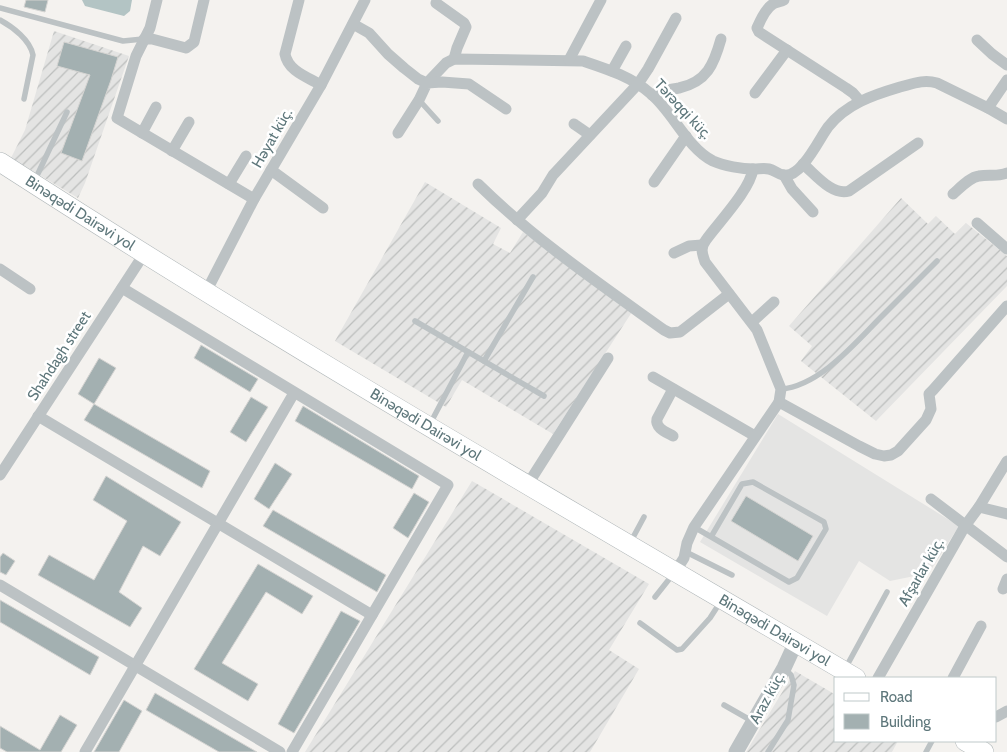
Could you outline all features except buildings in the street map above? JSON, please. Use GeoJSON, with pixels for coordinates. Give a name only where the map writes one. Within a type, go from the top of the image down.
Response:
{"type":"FeatureCollection","features":[{"type":"Feature","properties":{"kind":"main road","name":"Binəqədi Dairəvi yol"},"geometry":{"type":"LineString","coordinates":[[0,162],[206,292],[850,675]]}},
{"type":"Feature","properties":{"kind":"street"},"geometry":{"type":"LineString","coordinates":[[157,0],[152,19],[136,56],[116,116],[119,120],[254,199]]}},
{"type":"Feature","properties":{"kind":"street"},"geometry":{"type":"LineString","coordinates":[[144,39],[152,38],[186,48],[190,47],[194,42],[204,0]]}},
{"type":"Feature","properties":{"kind":"street"},"geometry":{"type":"LineString","coordinates":[[299,0],[285,54],[286,62],[291,68],[321,85]]}},
{"type":"Feature","properties":{"kind":"street","name":"Həyat küç."},"geometry":{"type":"LineString","coordinates":[[206,292],[254,199],[321,85],[365,0]]}},
{"type":"Feature","properties":{"kind":"street"},"geometry":{"type":"LineString","coordinates":[[569,60],[601,0]]}},
{"type":"Feature","properties":{"kind":"street"},"geometry":{"type":"LineString","coordinates":[[784,0],[770,6],[757,28],[759,32],[846,88],[860,102]]}},
{"type":"Feature","properties":{"kind":"street"},"geometry":{"type":"LineString","coordinates":[[398,133],[419,100],[427,83],[446,63],[454,59],[456,48],[466,28],[464,23],[436,3]]}},
{"type":"Feature","properties":{"kind":"street"},"geometry":{"type":"LineString","coordinates":[[517,220],[542,193],[553,175],[638,84],[676,18]]}},
{"type":"Feature","properties":{"kind":"street"},"geometry":{"type":"LineString","coordinates":[[353,24],[369,32],[388,54],[418,79],[427,83],[469,84],[506,109]]}},
{"type":"Feature","properties":{"kind":"street"},"geometry":{"type":"LineString","coordinates":[[652,95],[664,89],[692,84],[705,76],[716,58],[721,39]]}},
{"type":"Feature","properties":{"kind":"street"},"geometry":{"type":"LineString","coordinates":[[977,40],[1007,65]]}},
{"type":"Feature","properties":{"kind":"street"},"geometry":{"type":"LineString","coordinates":[[612,71],[626,46]]}},
{"type":"Feature","properties":{"kind":"street"},"geometry":{"type":"LineString","coordinates":[[755,93],[787,50]]}},
{"type":"Feature","properties":{"kind":"street","name":"Tərəqqi küç."},"geometry":{"type":"LineString","coordinates":[[454,59],[583,61],[612,71],[638,84],[652,95],[686,136],[712,160],[753,170],[770,169],[784,175]]}},
{"type":"Feature","properties":{"kind":"street"},"geometry":{"type":"LineString","coordinates":[[988,108],[1007,80]]}},
{"type":"Feature","properties":{"kind":"street"},"geometry":{"type":"LineString","coordinates":[[813,212],[792,189],[784,175],[792,174],[803,164],[834,120],[873,95],[918,82],[930,81],[1007,119]]}},
{"type":"Feature","properties":{"kind":"street"},"geometry":{"type":"LineString","coordinates":[[142,133],[156,107]]}},
{"type":"Feature","properties":{"kind":"street"},"geometry":{"type":"LineString","coordinates":[[172,151],[189,122]]}},
{"type":"Feature","properties":{"kind":"street"},"geometry":{"type":"LineString","coordinates":[[574,124],[590,136]]}},
{"type":"Feature","properties":{"kind":"street"},"geometry":{"type":"LineString","coordinates":[[654,182],[686,136]]}},
{"type":"Feature","properties":{"kind":"street"},"geometry":{"type":"LineString","coordinates":[[803,164],[833,189],[844,192],[849,191],[918,143]]}},
{"type":"Feature","properties":{"kind":"street"},"geometry":{"type":"LineString","coordinates":[[229,184],[246,156]]}},
{"type":"Feature","properties":{"kind":"street"},"geometry":{"type":"LineString","coordinates":[[271,170],[324,208]]}},
{"type":"Feature","properties":{"kind":"street"},"geometry":{"type":"LineString","coordinates":[[675,572],[686,552],[687,543],[694,528],[779,402],[781,389],[757,330],[705,262],[702,251],[702,245],[747,187],[753,170]]}},
{"type":"Feature","properties":{"kind":"street"},"geometry":{"type":"LineString","coordinates":[[954,194],[974,177],[1001,176],[1007,173]]}},
{"type":"Feature","properties":{"kind":"street"},"geometry":{"type":"LineString","coordinates":[[478,184],[517,220],[568,260],[670,333],[680,332],[729,294]]}},
{"type":"Feature","properties":{"kind":"street"},"geometry":{"type":"LineString","coordinates":[[977,223],[1007,249]]}},
{"type":"Feature","properties":{"kind":"street"},"geometry":{"type":"LineString","coordinates":[[674,253],[689,246],[702,245]]}},
{"type":"Feature","properties":{"kind":"street","name":"Shahdagh street"},"geometry":{"type":"LineString","coordinates":[[0,475],[144,254]]}},
{"type":"Feature","properties":{"kind":"street"},"geometry":{"type":"LineString","coordinates":[[0,269],[30,289]]}},
{"type":"Feature","properties":{"kind":"street"},"geometry":{"type":"LineString","coordinates":[[122,288],[294,394],[448,485],[292,752]]}},
{"type":"Feature","properties":{"kind":"street"},"geometry":{"type":"LineString","coordinates":[[752,322],[774,302]]}},
{"type":"Feature","properties":{"kind":"street"},"geometry":{"type":"LineString","coordinates":[[779,402],[875,454],[891,455],[898,451],[926,420],[932,409],[929,394],[932,390],[1007,306]]}},
{"type":"Feature","properties":{"kind":"street"},"geometry":{"type":"LineString","coordinates":[[528,484],[608,358]]}},
{"type":"Feature","properties":{"kind":"street"},"geometry":{"type":"LineString","coordinates":[[653,377],[756,436]]}},
{"type":"Feature","properties":{"kind":"street"},"geometry":{"type":"LineString","coordinates":[[672,436],[658,426],[656,422],[673,389]]}},
{"type":"Feature","properties":{"kind":"street"},"geometry":{"type":"LineString","coordinates":[[85,752],[294,394]]}},
{"type":"Feature","properties":{"kind":"street"},"geometry":{"type":"LineString","coordinates":[[38,416],[372,615]]}},
{"type":"Feature","properties":{"kind":"street","name":"Afşarlar küç."},"geometry":{"type":"LineString","coordinates":[[879,677],[965,526],[1007,461]]}},
{"type":"Feature","properties":{"kind":"street"},"geometry":{"type":"LineString","coordinates":[[931,500],[1007,557]]}},
{"type":"Feature","properties":{"kind":"street"},"geometry":{"type":"LineString","coordinates":[[979,507],[1007,514]]}},
{"type":"Feature","properties":{"kind":"street"},"geometry":{"type":"LineString","coordinates":[[0,585],[280,752]]}},
{"type":"Feature","properties":{"kind":"street"},"geometry":{"type":"LineString","coordinates":[[954,677],[981,626]]}},
{"type":"Feature","properties":{"kind":"street","name":"Araz küç."},"geometry":{"type":"LineString","coordinates":[[736,752],[784,668],[796,642]]}},
{"type":"Feature","properties":{"kind":"lane"},"geometry":{"type":"LineString","coordinates":[[0,8],[123,42],[144,39]]}},
{"type":"Feature","properties":{"kind":"lane"},"geometry":{"type":"LineString","coordinates":[[0,20],[8,24],[32,48],[33,55],[24,99]]}},
{"type":"Feature","properties":{"kind":"lane"},"geometry":{"type":"LineString","coordinates":[[419,100],[438,121]]}},
{"type":"Feature","properties":{"kind":"lane"},"geometry":{"type":"LineString","coordinates":[[33,184],[68,112]]}},
{"type":"Feature","properties":{"kind":"lane"},"geometry":{"type":"LineString","coordinates":[[781,389],[791,388],[817,375],[843,356],[937,261]]}},
{"type":"Feature","properties":{"kind":"lane"},"geometry":{"type":"LineString","coordinates":[[484,361],[533,277]]}},
{"type":"Feature","properties":{"kind":"lane"},"geometry":{"type":"LineString","coordinates":[[415,321],[544,396]]}},
{"type":"Feature","properties":{"kind":"lane"},"geometry":{"type":"LineString","coordinates":[[429,426],[468,352]]}},
{"type":"Feature","properties":{"kind":"lane"},"geometry":{"type":"LineString","coordinates":[[694,528],[789,582],[797,578],[826,529],[824,522],[753,482],[742,484],[711,537]]}},
{"type":"Feature","properties":{"kind":"lane"},"geometry":{"type":"LineString","coordinates":[[630,544],[644,517]]}},
{"type":"Feature","properties":{"kind":"lane"},"geometry":{"type":"LineString","coordinates":[[686,552],[732,575]]}},
{"type":"Feature","properties":{"kind":"lane"},"geometry":{"type":"LineString","coordinates":[[655,597],[675,572]]}},
{"type":"Feature","properties":{"kind":"lane"},"geometry":{"type":"LineString","coordinates":[[850,675],[887,592]]}},
{"type":"Feature","properties":{"kind":"lane"},"geometry":{"type":"LineString","coordinates":[[640,623],[677,650],[682,649],[710,618],[722,599]]}},
{"type":"Feature","properties":{"kind":"lane"},"geometry":{"type":"LineString","coordinates":[[768,752],[788,720],[792,701],[794,685],[791,675],[784,668]]}},
{"type":"Feature","properties":{"kind":"lane"},"geometry":{"type":"LineString","coordinates":[[724,705],[754,722]]}},
{"type":"Feature","properties":{"kind":"shaded area"},"geometry":{"type":"Polygon","coordinates":[[[82,0],[132,0],[130,11],[124,16],[85,6],[82,0]]]}},
{"type":"Feature","properties":{"kind":"shaded area"},"geometry":{"type":"Polygon","coordinates":[[[54,31],[129,56],[85,183],[78,198],[11,158],[25,130],[54,31]]]}},
{"type":"Feature","properties":{"kind":"shaded area"},"geometry":{"type":"Polygon","coordinates":[[[425,182],[501,228],[493,244],[510,253],[523,232],[632,312],[553,434],[462,380],[446,407],[335,341],[425,182]]]}},
{"type":"Feature","properties":{"kind":"shaded area"},"geometry":{"type":"Polygon","coordinates":[[[901,198],[928,224],[936,216],[955,234],[966,223],[1007,256],[1007,286],[876,421],[801,361],[812,346],[789,326],[901,198]]]}},
{"type":"Feature","properties":{"kind":"shaded area"},"geometry":{"type":"Polygon","coordinates":[[[778,414],[959,526],[929,573],[890,581],[859,561],[827,616],[700,542],[778,414]]]}},
{"type":"Feature","properties":{"kind":"shaded area"},"geometry":{"type":"Polygon","coordinates":[[[472,481],[649,584],[609,650],[639,669],[590,752],[305,752],[472,481]]]}},
{"type":"Feature","properties":{"kind":"shaded area"},"geometry":{"type":"Polygon","coordinates":[[[795,671],[834,694],[834,742],[897,742],[892,752],[746,752],[795,671]]]}}]}
